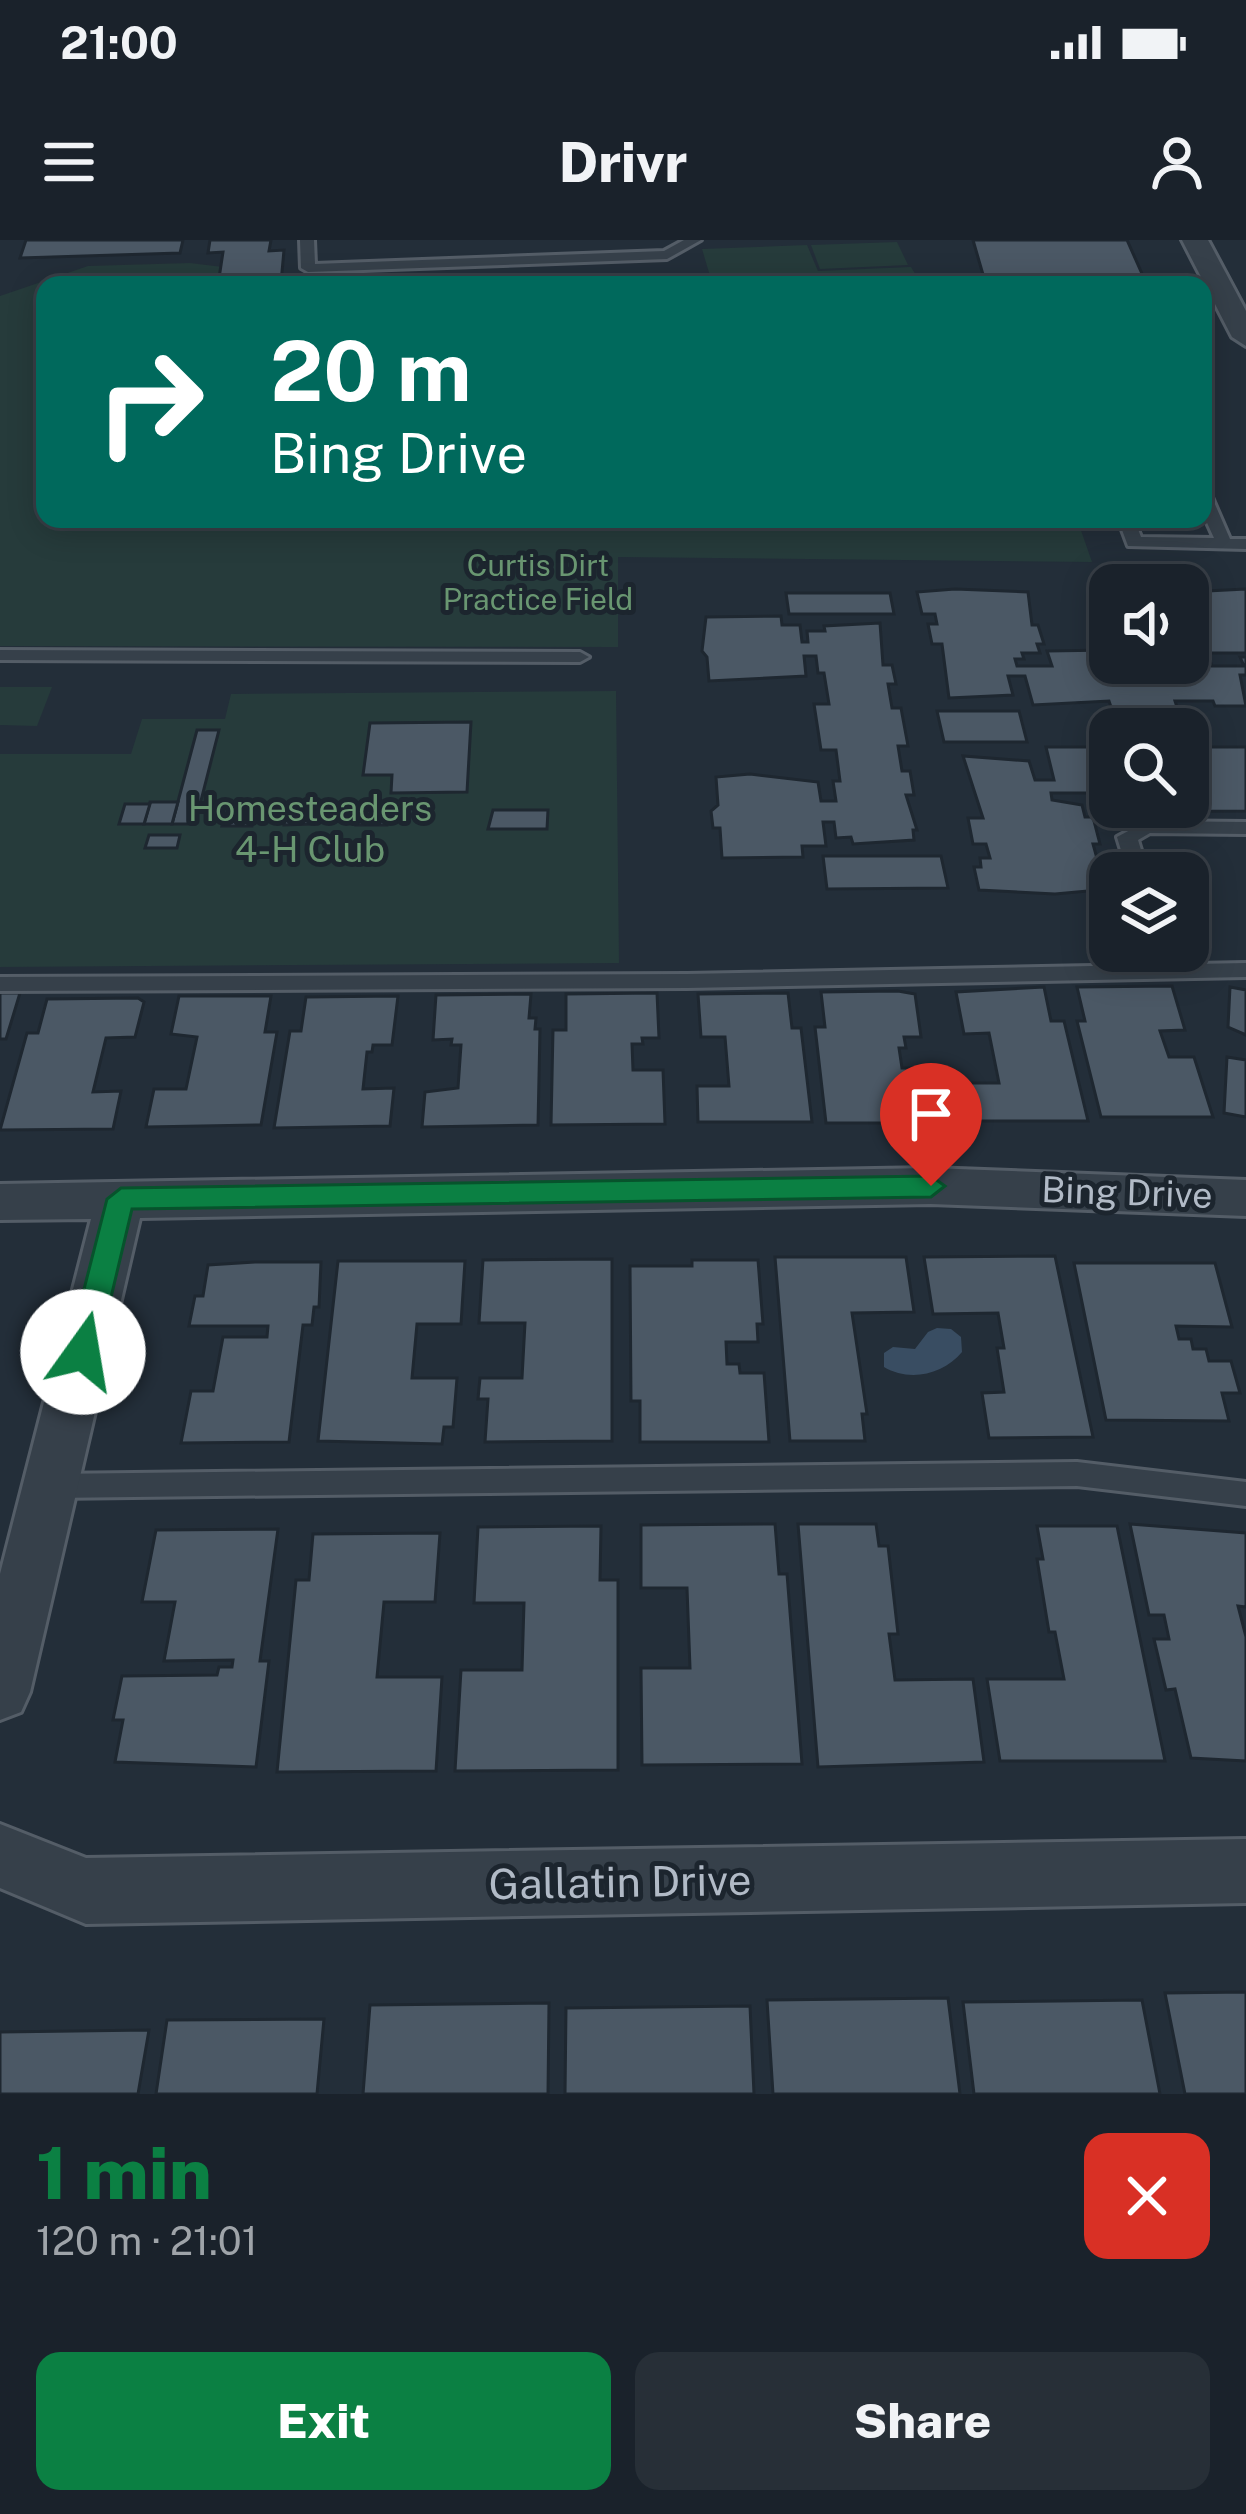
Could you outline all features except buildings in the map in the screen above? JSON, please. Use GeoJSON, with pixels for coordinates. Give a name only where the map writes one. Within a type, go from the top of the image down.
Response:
{"type":"FeatureCollection","features":[{"type":"Feature","properties":{"kind":"street"},"geometry":{"type":"LineString","coordinates":[[1195,240],[1246,337]]}},
{"type":"Feature","properties":{"kind":"street","name":"Bing Drive"},"geometry":{"type":"LineString","coordinates":[[0,1202],[931,1186],[1246,1198]]}},
{"type":"Feature","properties":{"kind":"street"},"geometry":{"type":"LineString","coordinates":[[0,1692],[121,1199]]}},
{"type":"Feature","properties":{"kind":"street","name":"Gallatin Drive"},"geometry":{"type":"LineString","coordinates":[[0,1856],[86,1891],[1246,1871]]}},
{"type":"Feature","properties":{"kind":"lane"},"geometry":{"type":"LineString","coordinates":[[307,240],[308,268],[667,255],[694,240]]}},
{"type":"Feature","properties":{"kind":"lane"},"geometry":{"type":"LineString","coordinates":[[1212,516],[1224,543]]}},
{"type":"Feature","properties":{"kind":"lane"},"geometry":{"type":"LineString","coordinates":[[1129,528],[1133,542],[1246,544]]}},
{"type":"Feature","properties":{"kind":"lane"},"geometry":{"type":"LineString","coordinates":[[0,655],[580,657]]}},
{"type":"Feature","properties":{"kind":"lane"},"geometry":{"type":"LineString","coordinates":[[1131,852],[1127,838],[1147,827],[1246,828]]}},
{"type":"Feature","properties":{"kind":"lane"},"geometry":{"type":"LineString","coordinates":[[0,985],[687,981],[1246,970]]}},
{"type":"Feature","properties":{"kind":"lane"},"geometry":{"type":"LineString","coordinates":[[52,1486],[1077,1474],[1246,1494]]}},
{"type":"Feature","properties":{"kind":"green space"},"geometry":{"type":"Polygon","coordinates":[[[897,242],[908,265],[820,269],[811,245],[897,242]]]}},
{"type":"Feature","properties":{"kind":"green space"},"geometry":{"type":"Polygon","coordinates":[[[807,245],[818,271],[911,267],[916,276],[710,276],[702,249],[807,245]]]}},
{"type":"Feature","properties":{"kind":"green space","name":"Curtis Dirt Practice Field"},"geometry":{"type":"Polygon","coordinates":[[[190,263],[231,268],[241,276],[59,276],[88,266],[190,263]]]}},
{"type":"Feature","properties":{"kind":"green space","name":"Curtis Dirt Practice Field"},"geometry":{"type":"Polygon","coordinates":[[[36,284],[36,528],[1080,528],[1092,562],[618,557],[618,647],[0,646],[0,296],[36,284]]]}},
{"type":"Feature","properties":{"kind":"green space"},"geometry":{"type":"Polygon","coordinates":[[[0,687],[52,687],[37,726],[0,725],[0,687]]]}},
{"type":"Feature","properties":{"kind":"green space","name":"Homesteaders 4-H Club"},"geometry":{"type":"Polygon","coordinates":[[[616,691],[619,963],[0,967],[0,754],[131,754],[142,719],[225,719],[231,694],[616,691]]]}},
{"type":"Feature","properties":{"kind":"water"},"geometry":{"type":"Polygon","coordinates":[[[937,1328],[951,1329],[961,1337],[962,1352],[954,1360],[936,1371],[915,1375],[884,1367],[884,1353],[893,1347],[915,1349],[937,1328]]]}},
{"type":"Feature","properties":{"kind":"route"},"geometry":{"type":"LineString","coordinates":[[83,1352],[121,1199],[931,1186]]}}]}
